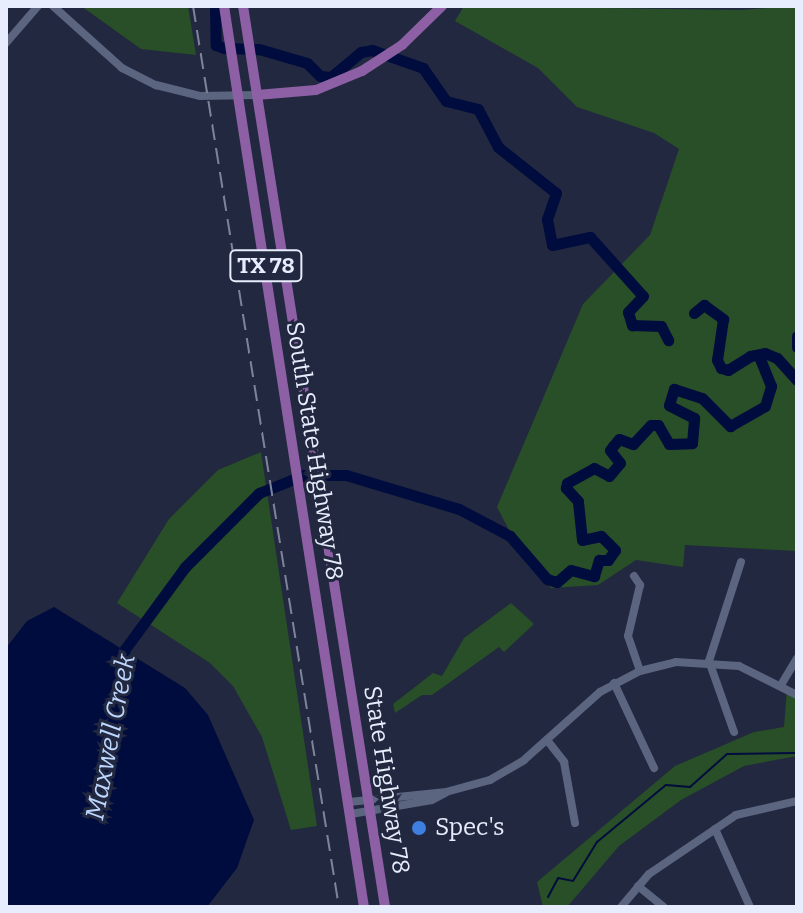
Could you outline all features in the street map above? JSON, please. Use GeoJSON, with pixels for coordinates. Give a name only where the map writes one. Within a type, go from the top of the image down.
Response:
{"type":"FeatureCollection","features":[{"type":"Feature","properties":{"kind":"main road","name":"South State Highway 78"},"geometry":{"type":"LineString","coordinates":[[224,6],[328,665]]}},
{"type":"Feature","properties":{"kind":"main road","name":"South State Highway 78"},"geometry":{"type":"LineString","coordinates":[[243,6],[347,659]]}},
{"type":"Feature","properties":{"kind":"main road"},"geometry":{"type":"LineString","coordinates":[[257,95],[316,90],[384,58],[442,6]]}},
{"type":"Feature","properties":{"kind":"main road","name":"State Highway 78"},"geometry":{"type":"LineString","coordinates":[[347,659],[385,907]]}},
{"type":"Feature","properties":{"kind":"main road","name":"State Highway 78"},"geometry":{"type":"LineString","coordinates":[[328,665],[364,907]]}},
{"type":"Feature","properties":{"kind":"street"},"geometry":{"type":"LineString","coordinates":[[6,43],[38,6]]}},
{"type":"Feature","properties":{"kind":"street"},"geometry":{"type":"LineString","coordinates":[[53,6],[139,78],[180,92],[257,95]]}},
{"type":"Feature","properties":{"kind":"street"},"geometry":{"type":"LineString","coordinates":[[734,732],[709,661],[741,562]]}},
{"type":"Feature","properties":{"kind":"street"},"geometry":{"type":"LineString","coordinates":[[634,576],[640,585],[628,636],[640,671]]}},
{"type":"Feature","properties":{"kind":"street"},"geometry":{"type":"LineString","coordinates":[[781,685],[797,658]]}},
{"type":"Feature","properties":{"kind":"street"},"geometry":{"type":"LineString","coordinates":[[350,808],[446,792],[502,774],[614,683],[640,671],[709,661],[739,666],[797,695]]}},
{"type":"Feature","properties":{"kind":"street"},"geometry":{"type":"LineString","coordinates":[[614,683],[654,768]]}},
{"type":"Feature","properties":{"kind":"street"},"geometry":{"type":"LineString","coordinates":[[547,740],[564,762],[575,823]]}},
{"type":"Feature","properties":{"kind":"street"},"geometry":{"type":"LineString","coordinates":[[621,907],[638,886],[715,829],[759,806],[797,801]]}},
{"type":"Feature","properties":{"kind":"street"},"geometry":{"type":"LineString","coordinates":[[715,829],[750,907]]}},
{"type":"Feature","properties":{"kind":"street"},"geometry":{"type":"LineString","coordinates":[[638,886],[664,907]]}},
{"type":"Feature","properties":{"kind":"green space"},"geometry":{"type":"Polygon","coordinates":[[[81,6],[188,6],[196,55],[141,49],[81,6]]]}},
{"type":"Feature","properties":{"kind":"green space"},"geometry":{"type":"Polygon","coordinates":[[[464,6],[741,10],[797,6],[797,551],[685,545],[683,567],[636,560],[598,585],[551,588],[526,563],[497,507],[583,304],[650,235],[679,149],[654,133],[577,107],[538,68],[455,21],[464,6]]]}},
{"type":"Feature","properties":{"kind":"green space"},"geometry":{"type":"Polygon","coordinates":[[[261,452],[317,826],[291,830],[262,737],[233,686],[210,663],[117,603],[169,519],[218,470],[261,452]]]}},
{"type":"Feature","properties":{"kind":"green space"},"geometry":{"type":"Polygon","coordinates":[[[511,603],[534,624],[504,652],[499,647],[432,695],[422,695],[395,713],[393,704],[433,673],[442,676],[464,638],[511,603]]]}},
{"type":"Feature","properties":{"kind":"green space"},"geometry":{"type":"Polygon","coordinates":[[[787,688],[797,695],[797,756],[744,766],[681,800],[619,846],[567,907],[543,907],[537,882],[675,766],[754,732],[784,727],[787,688]]]}},
{"type":"Feature","properties":{"kind":"water"},"geometry":{"type":"Polygon","coordinates":[[[54,607],[185,688],[208,715],[254,820],[237,868],[207,907],[6,907],[6,648],[27,621],[54,607]]]}},
{"type":"Feature","properties":{"kind":"waterway"},"geometry":{"type":"LineString","coordinates":[[215,6],[216,45],[224,48],[259,49],[307,63],[320,76],[331,77],[361,52],[372,50],[423,68],[446,101],[478,109],[498,147],[556,193],[547,219],[552,245],[590,237],[643,296],[628,312],[632,325],[661,326],[668,340]]}},
{"type":"Feature","properties":{"kind":"waterway"},"geometry":{"type":"LineString","coordinates":[[694,313],[704,305],[723,319],[717,360],[721,368],[728,370],[750,356],[765,353],[777,358],[797,380]]}},
{"type":"Feature","properties":{"kind":"waterway"},"geometry":{"type":"LineString","coordinates":[[797,336],[797,347]]}},
{"type":"Feature","properties":{"kind":"waterway","name":"Maxwell Creek"},"geometry":{"type":"LineString","coordinates":[[122,662],[125,649],[185,567],[259,493],[304,475],[346,475],[459,509],[510,536],[547,579],[557,582],[571,570],[594,576],[599,560],[608,560],[615,550],[601,536],[582,540],[578,501],[566,488],[567,483],[594,468],[609,476],[620,463],[610,450],[613,446],[619,439],[633,444],[651,425],[658,425],[669,444],[692,443],[694,418],[669,405],[674,389],[702,398],[730,426],[765,406],[771,386],[759,356]]}},
{"type":"Feature","properties":{"kind":"waterway"},"geometry":{"type":"LineString","coordinates":[[548,897],[558,878],[573,881],[597,842],[666,785],[690,787],[727,754],[797,753]]}},
{"type":"Feature","properties":{"kind":"railway"},"geometry":{"type":"LineString","coordinates":[[193,6],[339,907]]}},
{"type":"Feature","properties":{"kind":"place","name":"Spec's"},"geometry":{"type":"Point","coordinates":[419,828]}}]}
